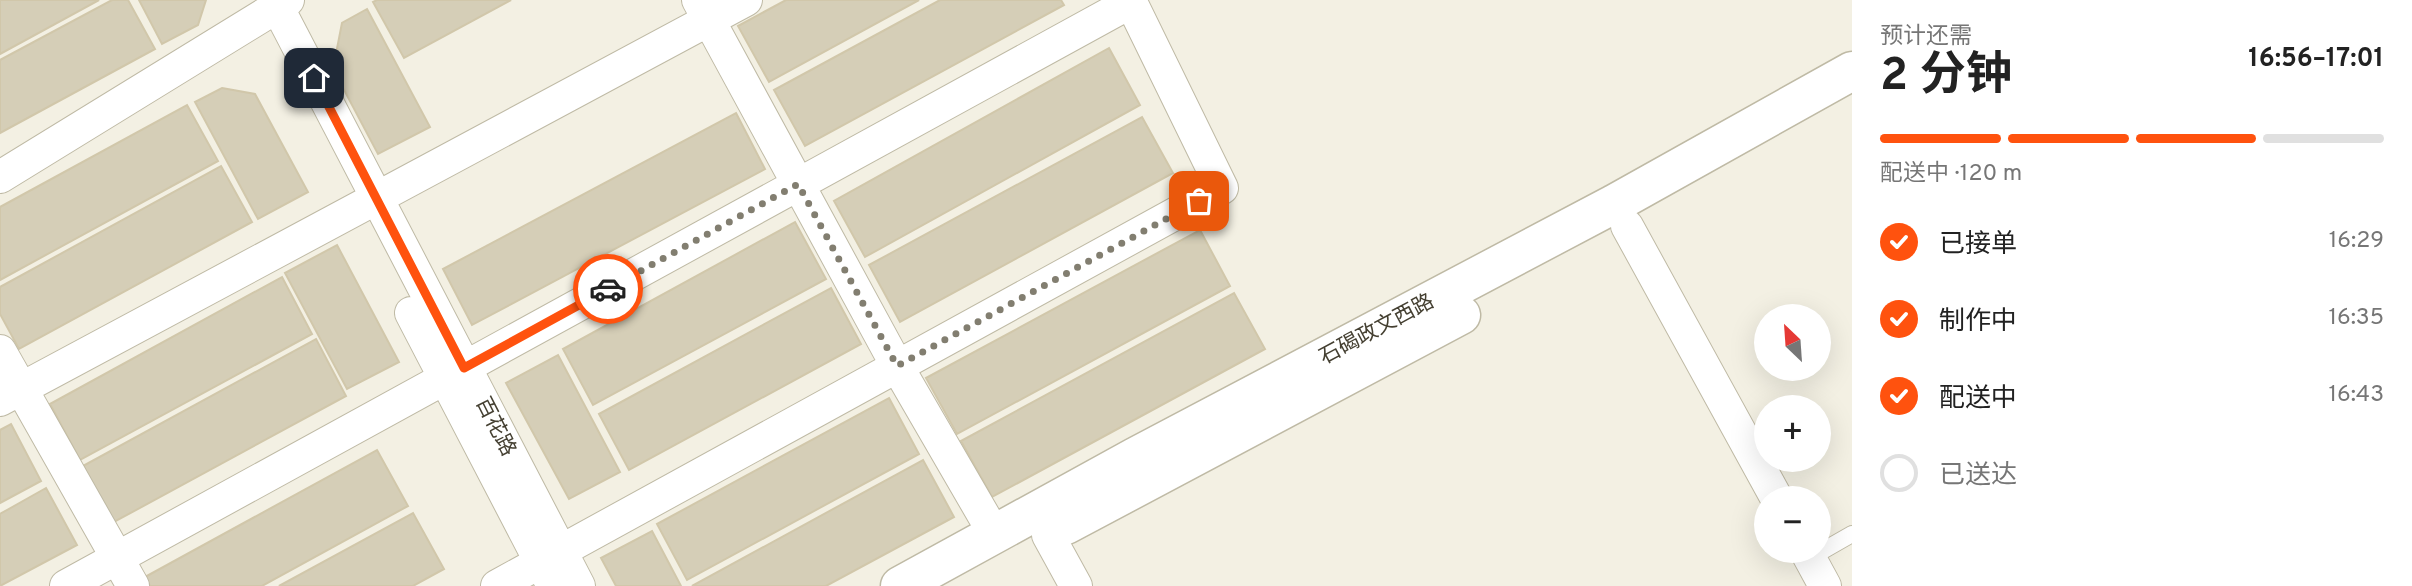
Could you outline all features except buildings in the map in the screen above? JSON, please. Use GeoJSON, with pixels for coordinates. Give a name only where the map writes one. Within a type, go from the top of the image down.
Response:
{"type":"FeatureCollection","features":[{"type":"Feature","properties":{"kind":"street"},"geometry":{"type":"LineString","coordinates":[[10,394],[367,203],[704,10],[746,0]]}},
{"type":"Feature","properties":{"kind":"street"},"geometry":{"type":"LineString","coordinates":[[66,586],[1130,1],[1222,188],[897,366],[551,567],[496,586]]}},
{"type":"Feature","properties":{"kind":"street"},"geometry":{"type":"LineString","coordinates":[[0,177],[269,4]]}},
{"type":"Feature","properties":{"kind":"street","name":"百花路"},"geometry":{"type":"LineString","coordinates":[[269,4],[551,567],[579,586]]}},
{"type":"Feature","properties":{"kind":"street"},"geometry":{"type":"LineString","coordinates":[[704,10],[897,366],[995,535]]}},
{"type":"Feature","properties":{"kind":"street","name":"石碣政文西路"},"geometry":{"type":"LineString","coordinates":[[900,586],[1614,204],[1852,72]]}},
{"type":"Feature","properties":{"kind":"street","name":"石碣政文西路"},"geometry":{"type":"LineString","coordinates":[[954,586],[1627,226],[1852,99]]}},
{"type":"Feature","properties":{"kind":"street"},"geometry":{"type":"LineString","coordinates":[[1627,226],[1770,486]]}},
{"type":"Feature","properties":{"kind":"street"},"geometry":{"type":"LineString","coordinates":[[0,351],[10,394],[133,586]]}},
{"type":"Feature","properties":{"kind":"street"},"geometry":{"type":"LineString","coordinates":[[1048,535],[1076,586]]}},
{"type":"Feature","properties":{"kind":"street"},"geometry":{"type":"LineString","coordinates":[[1812,563],[1825,586]]}},
{"type":"Feature","properties":{"kind":"lane"},"geometry":{"type":"LineString","coordinates":[[1831,544],[1852,534]]}},
{"type":"Feature","properties":{"kind":"way so far"},"geometry":{"type":"LineString","coordinates":[[608,289],[798,184],[897,366],[1199,201]]}},
{"type":"Feature","properties":{"kind":"route"},"geometry":{"type":"LineString","coordinates":[[314,78],[464,368],[608,289]]}}]}
